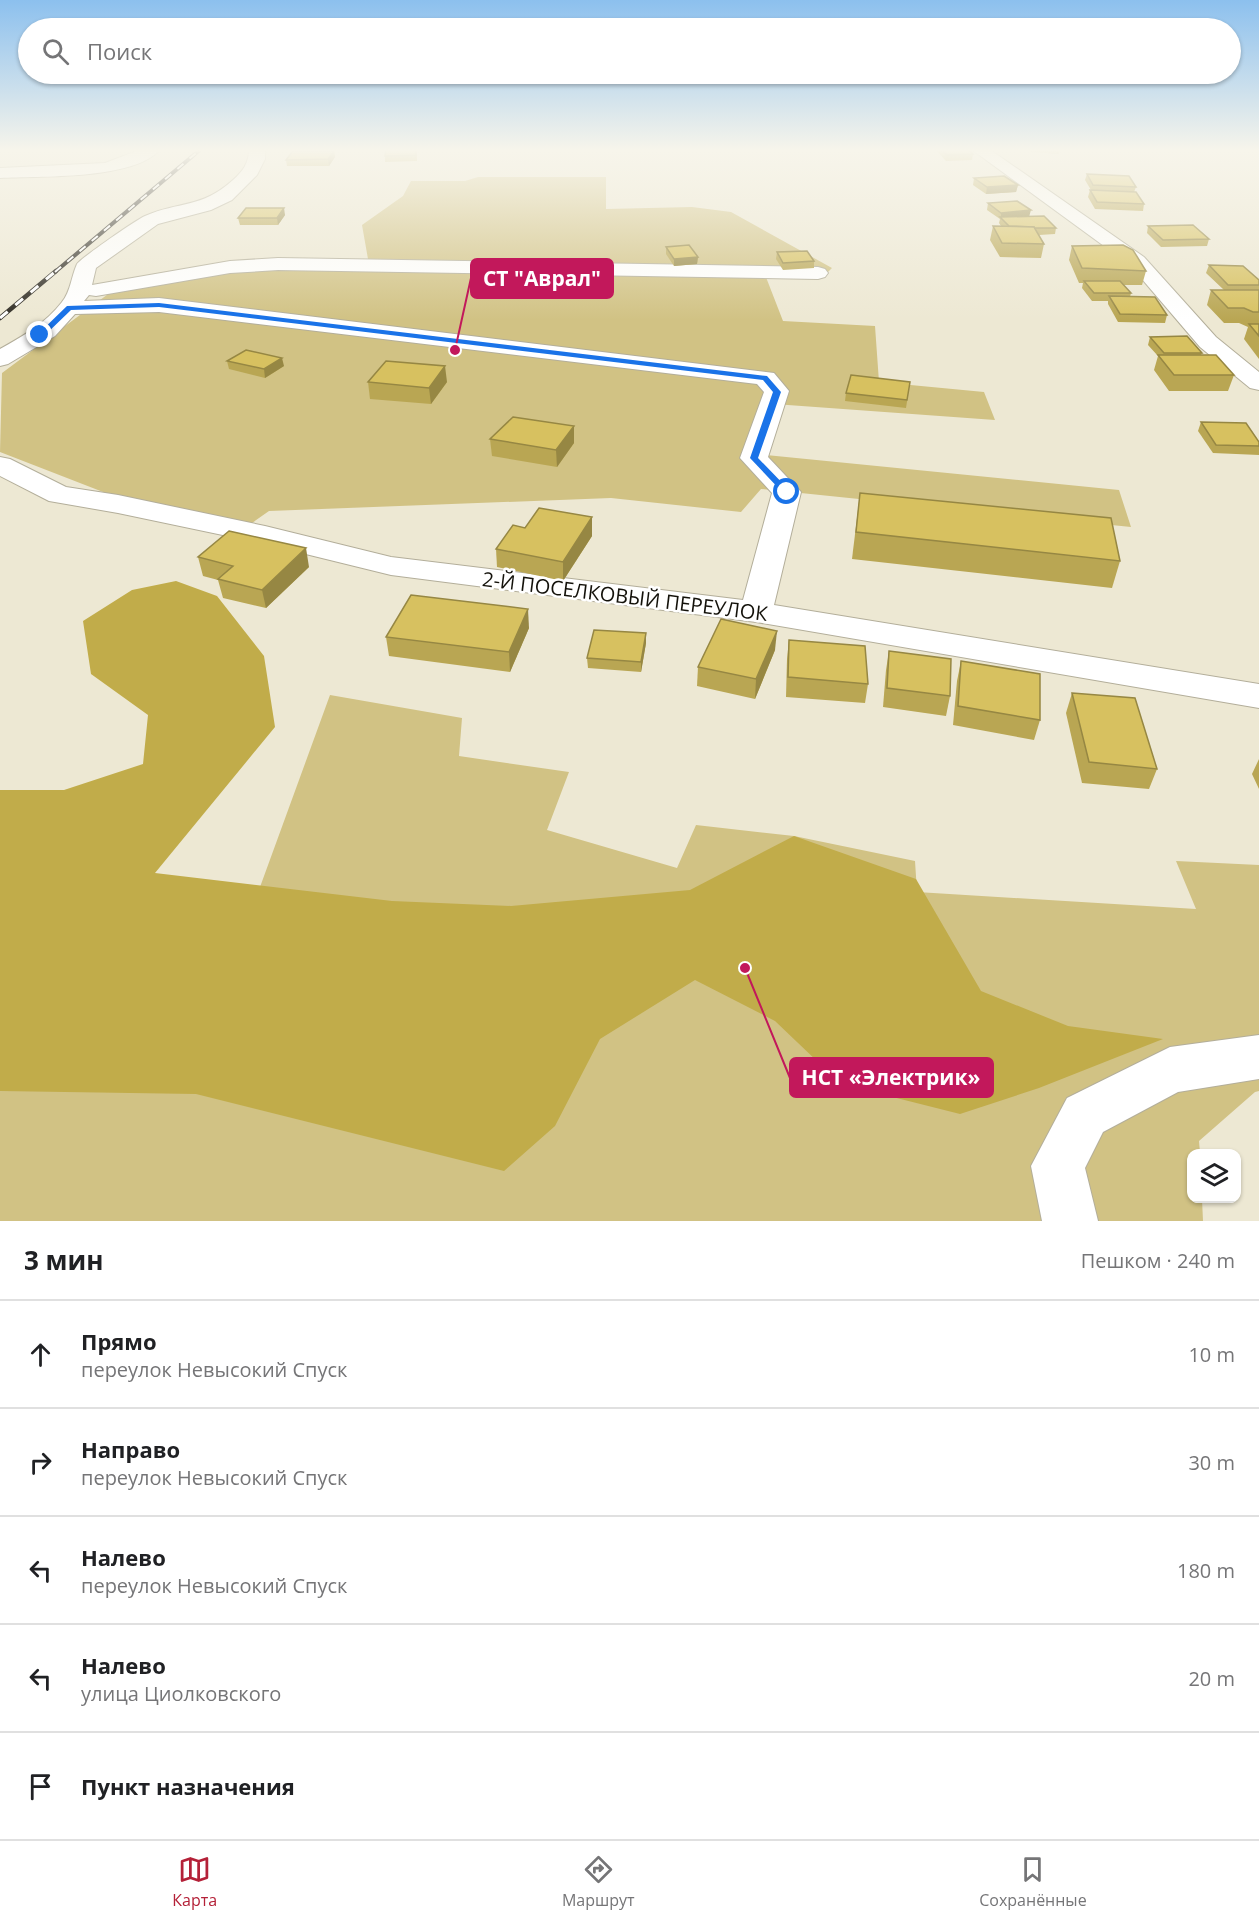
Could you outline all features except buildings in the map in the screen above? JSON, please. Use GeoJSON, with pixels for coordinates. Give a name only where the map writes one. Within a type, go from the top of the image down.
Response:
{"type":"FeatureCollection","features":[{"type":"Feature","properties":{"kind":"street"},"geometry":{"type":"LineString","coordinates":[[0,359],[47,331],[74,300],[87,265],[117,242],[151,220],[205,206]]}},
{"type":"Feature","properties":{"kind":"street"},"geometry":{"type":"LineString","coordinates":[[1059,206],[1137,261],[1154,276],[1202,336],[1244,373],[1259,383]]}},
{"type":"Feature","properties":{"kind":"street"},"geometry":{"type":"LineString","coordinates":[[74,300],[230,267],[278,264],[818,273]]}},
{"type":"Feature","properties":{"kind":"street"},"geometry":{"type":"LineString","coordinates":[[74,300],[159,305],[765,378],[777,392],[754,458],[787,492],[756,612]]}},
{"type":"Feature","properties":{"kind":"street","name":"2-Й ПОСЕЛКОВЫЙ ПЕРЕУЛОК"},"geometry":{"type":"LineString","coordinates":[[0,465],[59,495],[266,535],[391,566],[756,612],[1259,696]]}},
{"type":"Feature","properties":{"kind":"street"},"geometry":{"type":"LineString","coordinates":[[1070,1221],[1058,1166],[1085,1115],[1170,1070],[1259,1057]]}},
{"type":"Feature","properties":{"kind":"shaded area"},"geometry":{"type":"Polygon","coordinates":[[[389,206],[606,206],[606,209],[692,207],[731,212],[832,268],[828,272],[764,272],[783,321],[875,326],[879,382],[984,392],[995,420],[774,404],[766,455],[1119,490],[1131,527],[761,489],[741,512],[611,498],[269,511],[252,523],[116,497],[0,452],[2,373],[127,280],[238,261],[368,259],[362,225],[389,206]]]}},
{"type":"Feature","properties":{"kind":"shaded area"},"geometry":{"type":"Polygon","coordinates":[[[176,581],[217,596],[264,656],[275,727],[155,873],[392,901],[511,906],[690,890],[794,836],[916,879],[981,991],[1068,1026],[1163,1039],[1039,1088],[960,1114],[841,1084],[775,1021],[695,980],[600,1039],[555,1126],[504,1171],[196,1094],[0,1091],[0,790],[64,790],[143,764],[148,715],[91,674],[83,621],[132,590],[176,581]]]}},
{"type":"Feature","properties":{"kind":"shaded area"},"geometry":{"type":"Polygon","coordinates":[[[330,695],[462,718],[459,756],[569,772],[547,830],[677,868],[696,825],[794,836],[915,861],[917,892],[1196,909],[1176,861],[1259,865],[1259,1091],[1199,1141],[1200,1149],[1187,1149],[1187,1203],[1202,1203],[1203,1221],[0,1221],[0,1044],[209,1027],[330,695]]]}},
{"type":"Feature","properties":{"kind":"railway"},"geometry":{"type":"LineString","coordinates":[[55,272],[133,206]]}},
{"type":"Feature","properties":{"kind":"railway"},"geometry":{"type":"LineString","coordinates":[[0,318],[56,271]]}},
{"type":"Feature","properties":{"kind":"place","name":"СТ \"Аврал\""},"geometry":{"type":"Point","coordinates":[455,350]}},
{"type":"Feature","properties":{"kind":"place","name":"НСТ «Электрик»"},"geometry":{"type":"Point","coordinates":[745,968]}},
{"type":"Feature","properties":{"kind":"route"},"geometry":{"type":"LineString","coordinates":[[40,335],[47,331],[69,308],[159,305],[765,378],[777,392],[754,458],[762,469],[787,492]]}}]}
